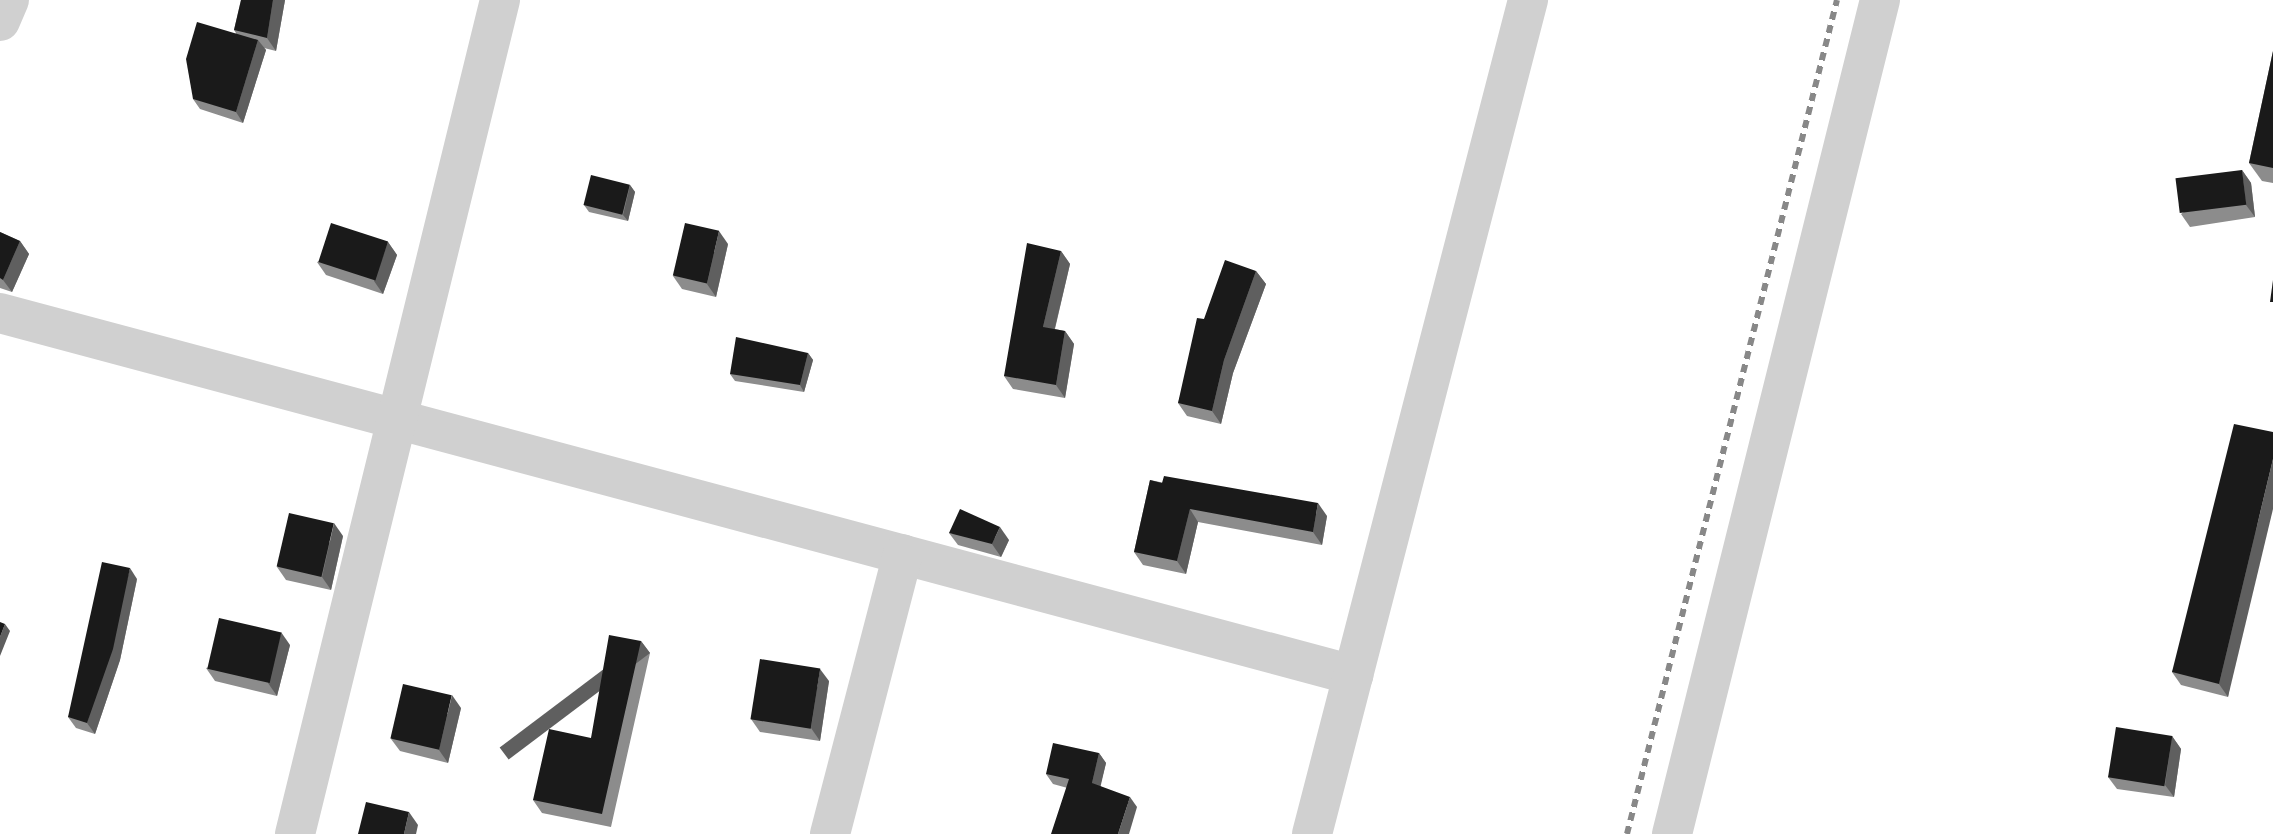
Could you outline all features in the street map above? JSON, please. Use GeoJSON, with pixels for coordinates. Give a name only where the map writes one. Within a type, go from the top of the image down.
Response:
{"type":"FeatureCollection","features":[{"type":"Feature","properties":{"kind":"street"},"geometry":{"type":"LineString","coordinates":[[0,21],[9,0]]}},
{"type":"Feature","properties":{"kind":"street"},"geometry":{"type":"LineString","coordinates":[[295,834],[500,0]]}},
{"type":"Feature","properties":{"kind":"street"},"geometry":{"type":"LineString","coordinates":[[1312,834],[1528,0]]}},
{"type":"Feature","properties":{"kind":"street"},"geometry":{"type":"LineString","coordinates":[[1672,834],[1880,0]]}},
{"type":"Feature","properties":{"kind":"street"},"geometry":{"type":"LineString","coordinates":[[0,313],[1353,675]]}},
{"type":"Feature","properties":{"kind":"street"},"geometry":{"type":"LineString","coordinates":[[830,834],[903,554]]}},
{"type":"Feature","properties":{"kind":"building"},"geometry":{"type":"Polygon","coordinates":[[[241,0],[273,0],[267,38],[234,30],[241,0]]]}},
{"type":"Feature","properties":{"kind":"building"},"geometry":{"type":"Polygon","coordinates":[[[197,22],[258,40],[236,112],[193,99],[186,59],[197,22]]]}},
{"type":"Feature","properties":{"kind":"building"},"geometry":{"type":"Polygon","coordinates":[[[2273,51],[2273,168],[2249,163],[2273,51]]]}},
{"type":"Feature","properties":{"kind":"building"},"geometry":{"type":"Polygon","coordinates":[[[2242,170],[2246,205],[2180,213],[2175,178],[2242,170]]]}},
{"type":"Feature","properties":{"kind":"building"},"geometry":{"type":"Polygon","coordinates":[[[591,175],[630,185],[622,215],[584,205],[591,175]]]}},
{"type":"Feature","properties":{"kind":"building"},"geometry":{"type":"Polygon","coordinates":[[[331,223],[388,242],[375,281],[318,262],[331,223]]]}},
{"type":"Feature","properties":{"kind":"building"},"geometry":{"type":"Polygon","coordinates":[[[685,223],[719,231],[707,283],[673,276],[685,223]]]}},
{"type":"Feature","properties":{"kind":"building"},"geometry":{"type":"Polygon","coordinates":[[[0,232],[20,241],[3,280],[0,278],[0,232]]]}},
{"type":"Feature","properties":{"kind":"building"},"geometry":{"type":"Polygon","coordinates":[[[1027,243],[1061,251],[1043,327],[1065,331],[1056,385],[1004,376],[1027,243]]]}},
{"type":"Feature","properties":{"kind":"building"},"geometry":{"type":"Polygon","coordinates":[[[1225,260],[1256,271],[1224,360],[1212,411],[1178,403],[1197,318],[1204,319],[1225,260]]]}},
{"type":"Feature","properties":{"kind":"building"},"geometry":{"type":"Polygon","coordinates":[[[736,337],[808,353],[800,385],[730,374],[736,337]]]}},
{"type":"Feature","properties":{"kind":"building"},"geometry":{"type":"Polygon","coordinates":[[[2234,424],[2273,432],[2273,459],[2219,684],[2172,672],[2234,424]]]}},
{"type":"Feature","properties":{"kind":"building"},"geometry":{"type":"Polygon","coordinates":[[[1164,476],[1318,503],[1313,532],[1190,509],[1177,561],[1134,552],[1150,480],[1162,483],[1164,476]]]}},
{"type":"Feature","properties":{"kind":"building"},"geometry":{"type":"Polygon","coordinates":[[[960,509],[1000,527],[992,544],[949,533],[960,509]]]}},
{"type":"Feature","properties":{"kind":"building"},"geometry":{"type":"Polygon","coordinates":[[[289,513],[334,523],[321,577],[277,567],[289,513]]]}},
{"type":"Feature","properties":{"kind":"building"},"geometry":{"type":"Polygon","coordinates":[[[102,562],[130,568],[113,649],[87,723],[68,717],[102,562]]]}},
{"type":"Feature","properties":{"kind":"building"},"geometry":{"type":"Polygon","coordinates":[[[219,618],[281,632],[270,683],[207,669],[219,618]]]}},
{"type":"Feature","properties":{"kind":"building"},"geometry":{"type":"Polygon","coordinates":[[[609,635],[641,641],[602,814],[533,800],[549,729],[591,738],[609,635]]]}},
{"type":"Feature","properties":{"kind":"building"},"geometry":{"type":"Polygon","coordinates":[[[760,659],[820,669],[811,729],[750,719],[760,659]]]}},
{"type":"Feature","properties":{"kind":"building"},"geometry":{"type":"Polygon","coordinates":[[[403,684],[452,695],[439,750],[390,739],[403,684]]]}},
{"type":"Feature","properties":{"kind":"building"},"geometry":{"type":"Polygon","coordinates":[[[2116,727],[2172,736],[2164,786],[2108,777],[2116,727]]]}},
{"type":"Feature","properties":{"kind":"building"},"geometry":{"type":"Polygon","coordinates":[[[1053,743],[1099,753],[1092,783],[1130,797],[1118,834],[1051,834],[1069,779],[1046,774],[1053,743]]]}},
{"type":"Feature","properties":{"kind":"building"},"geometry":{"type":"Polygon","coordinates":[[[366,802],[409,812],[404,834],[358,834],[366,802]]]}},
{"type":"Feature","properties":{"kind":"railway"},"geometry":{"type":"LineString","coordinates":[[1627,834],[1837,0]]}}]}
